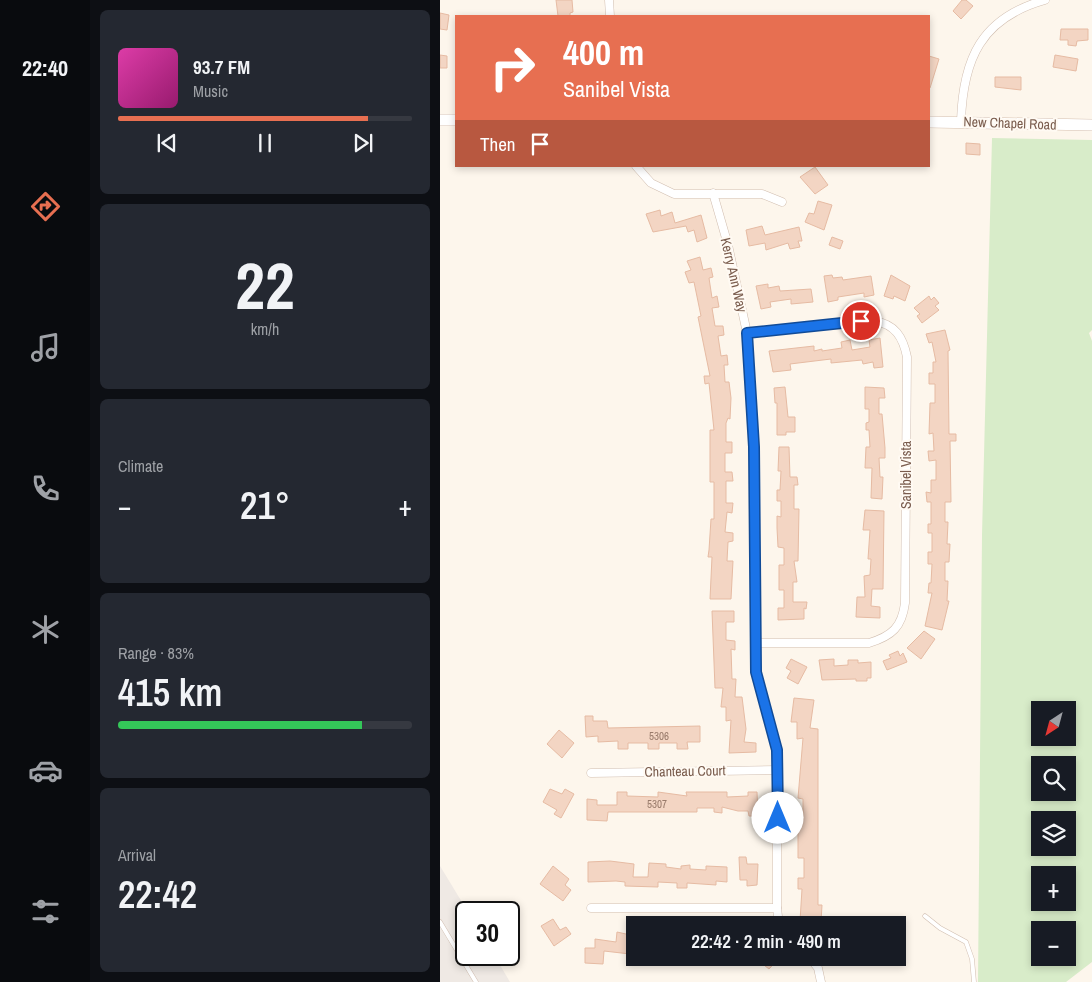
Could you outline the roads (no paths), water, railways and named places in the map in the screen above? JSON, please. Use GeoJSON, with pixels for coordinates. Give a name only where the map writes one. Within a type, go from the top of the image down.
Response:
{"type":"FeatureCollection","features":[{"type":"Feature","properties":{"kind":"street"},"geometry":{"type":"LineString","coordinates":[[609,0],[610,15]]}},
{"type":"Feature","properties":{"kind":"street"},"geometry":{"type":"LineString","coordinates":[[961,121],[966,73],[981,41],[1007,15],[1044,0]]}},
{"type":"Feature","properties":{"kind":"street"},"geometry":{"type":"LineString","coordinates":[[440,120],[455,120]]}},
{"type":"Feature","properties":{"kind":"street","name":"New Chapel Road"},"geometry":{"type":"LineString","coordinates":[[930,122],[961,121],[1092,125]]}},
{"type":"Feature","properties":{"kind":"street"},"geometry":{"type":"LineString","coordinates":[[637,167],[651,183],[674,194],[762,194],[782,202]]}},
{"type":"Feature","properties":{"kind":"street","name":"Kerry Ann Way"},"geometry":{"type":"LineString","coordinates":[[713,193],[747,333],[754,447],[756,672],[776,740],[778,770],[778,916]]}},
{"type":"Feature","properties":{"kind":"street","name":"Sanibel Vista"},"geometry":{"type":"LineString","coordinates":[[747,333],[874,321],[893,327],[900,335],[907,357],[905,603],[900,624],[883,639],[869,643],[756,643]]}},
{"type":"Feature","properties":{"kind":"street","name":"Chanteau Court"},"geometry":{"type":"LineString","coordinates":[[591,772],[778,770]]}},
{"type":"Feature","properties":{"kind":"street"},"geometry":{"type":"LineString","coordinates":[[591,908],[777,908]]}},
{"type":"Feature","properties":{"kind":"street"},"geometry":{"type":"LineString","coordinates":[[816,966],[821,982]]}},
{"type":"Feature","properties":{"kind":"lane"},"geometry":{"type":"LineString","coordinates":[[925,916],[940,928],[966,942],[972,958],[974,982]]}},
{"type":"Feature","properties":{"kind":"lane"},"geometry":{"type":"LineString","coordinates":[[440,922],[476,982]]}}]}
